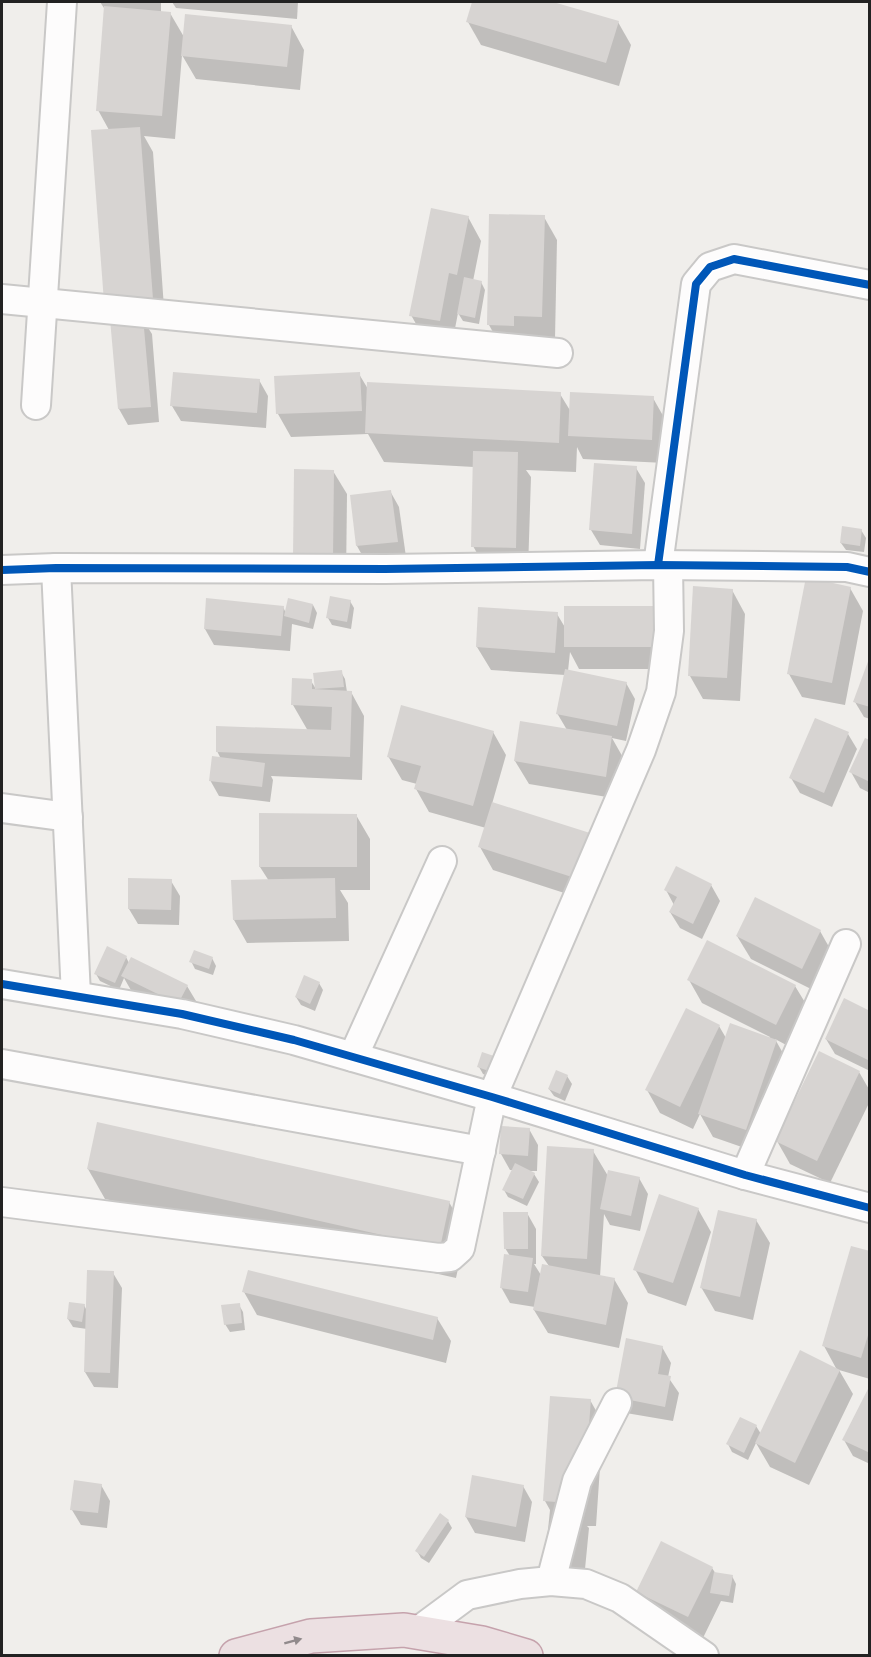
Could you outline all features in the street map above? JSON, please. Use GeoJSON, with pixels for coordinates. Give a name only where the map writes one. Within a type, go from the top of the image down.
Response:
{"type":"FeatureCollection","features":[{"type":"Feature","properties":{"kind":"highway"},"geometry":{"type":"LineString","coordinates":[[236,1656],[311,1636],[405,1630],[482,1643],[526,1656]]}},
{"type":"Feature","properties":{"kind":"street"},"geometry":{"type":"LineString","coordinates":[[36,405],[62,2]]}},
{"type":"Feature","properties":{"kind":"street"},"geometry":{"type":"LineString","coordinates":[[2,1202],[439,1258],[450,1257],[460,1248],[492,1097],[641,750],[661,692],[669,631],[663,565],[696,284],[710,267],[734,259],[870,285]]}},
{"type":"Feature","properties":{"kind":"street"},"geometry":{"type":"LineString","coordinates":[[2,299],[558,353]]}},
{"type":"Feature","properties":{"kind":"street"},"geometry":{"type":"LineString","coordinates":[[2,570],[56,568],[385,569],[663,565],[847,567],[870,572]]}},
{"type":"Feature","properties":{"kind":"street"},"geometry":{"type":"LineString","coordinates":[[56,568],[76,996]]}},
{"type":"Feature","properties":{"kind":"street"},"geometry":{"type":"LineString","coordinates":[[2,808],[68,817]]}},
{"type":"Feature","properties":{"kind":"street"},"geometry":{"type":"LineString","coordinates":[[353,1057],[442,861]]}},
{"type":"Feature","properties":{"kind":"street"},"geometry":{"type":"LineString","coordinates":[[745,1175],[846,944]]}},
{"type":"Feature","properties":{"kind":"street"},"geometry":{"type":"LineString","coordinates":[[2,984],[182,1014],[294,1040],[492,1097],[745,1175],[870,1208]]}},
{"type":"Feature","properties":{"kind":"street"},"geometry":{"type":"LineString","coordinates":[[2,1064],[481,1151]]}},
{"type":"Feature","properties":{"kind":"street"},"geometry":{"type":"LineString","coordinates":[[551,1581],[577,1481],[617,1403]]}},
{"type":"Feature","properties":{"kind":"street"},"geometry":{"type":"LineString","coordinates":[[417,1632],[467,1595],[520,1584],[551,1581],[586,1584],[620,1598],[703,1655]]}},
{"type":"Feature","properties":{"kind":"building"},"geometry":{"type":"Polygon","coordinates":[[[472,2],[553,2],[619,21],[606,63],[466,22],[472,2]]]}},
{"type":"Feature","properties":{"kind":"building"},"geometry":{"type":"Polygon","coordinates":[[[104,6],[171,12],[162,116],[96,111],[104,6]]]}},
{"type":"Feature","properties":{"kind":"building"},"geometry":{"type":"Polygon","coordinates":[[[185,14],[292,25],[287,67],[181,56],[185,14]]]}},
{"type":"Feature","properties":{"kind":"building"},"geometry":{"type":"Polygon","coordinates":[[[140,127],[153,299],[104,302],[91,130],[140,127]]]}},
{"type":"Feature","properties":{"kind":"building"},"geometry":{"type":"Polygon","coordinates":[[[431,208],[469,216],[457,275],[449,273],[440,321],[409,316],[431,208]]]}},
{"type":"Feature","properties":{"kind":"building"},"geometry":{"type":"Polygon","coordinates":[[[489,214],[545,215],[542,317],[514,316],[514,326],[487,325],[489,214]]]}},
{"type":"Feature","properties":{"kind":"building"},"geometry":{"type":"Polygon","coordinates":[[[464,277],[482,281],[475,318],[457,314],[464,277]]]}},
{"type":"Feature","properties":{"kind":"building"},"geometry":{"type":"Polygon","coordinates":[[[143,317],[151,407],[118,409],[110,319],[143,317]]]}},
{"type":"Feature","properties":{"kind":"building"},"geometry":{"type":"Polygon","coordinates":[[[173,372],[260,379],[257,413],[170,406],[173,372]]]}},
{"type":"Feature","properties":{"kind":"building"},"geometry":{"type":"Polygon","coordinates":[[[360,372],[362,411],[276,414],[274,376],[360,372]]]}},
{"type":"Feature","properties":{"kind":"building"},"geometry":{"type":"Polygon","coordinates":[[[367,382],[561,392],[559,443],[365,433],[367,382]]]}},
{"type":"Feature","properties":{"kind":"building"},"geometry":{"type":"Polygon","coordinates":[[[570,392],[654,396],[652,440],[568,436],[570,392]]]}},
{"type":"Feature","properties":{"kind":"building"},"geometry":{"type":"Polygon","coordinates":[[[473,451],[518,452],[516,548],[471,547],[473,451]]]}},
{"type":"Feature","properties":{"kind":"building"},"geometry":{"type":"Polygon","coordinates":[[[594,463],[637,466],[632,534],[589,530],[594,463]]]}},
{"type":"Feature","properties":{"kind":"building"},"geometry":{"type":"Polygon","coordinates":[[[294,469],[334,470],[333,558],[293,558],[294,469]]]}},
{"type":"Feature","properties":{"kind":"building"},"geometry":{"type":"Polygon","coordinates":[[[391,490],[398,542],[356,546],[350,495],[391,490]]]}},
{"type":"Feature","properties":{"kind":"building"},"geometry":{"type":"Polygon","coordinates":[[[842,526],[862,529],[860,546],[840,543],[842,526]]]}},
{"type":"Feature","properties":{"kind":"building"},"geometry":{"type":"Polygon","coordinates":[[[806,577],[851,587],[832,683],[787,674],[806,577]]]}},
{"type":"Feature","properties":{"kind":"building"},"geometry":{"type":"Polygon","coordinates":[[[693,586],[733,589],[727,678],[688,676],[693,586]]]}},
{"type":"Feature","properties":{"kind":"building"},"geometry":{"type":"Polygon","coordinates":[[[330,596],[351,600],[347,622],[326,618],[330,596]]]}},
{"type":"Feature","properties":{"kind":"building"},"geometry":{"type":"Polygon","coordinates":[[[206,598],[284,606],[281,636],[204,629],[206,598]]]}},
{"type":"Feature","properties":{"kind":"building"},"geometry":{"type":"Polygon","coordinates":[[[288,598],[313,604],[309,623],[284,616],[288,598]]]}},
{"type":"Feature","properties":{"kind":"building"},"geometry":{"type":"Polygon","coordinates":[[[564,606],[659,606],[659,647],[564,647],[564,606]]]}},
{"type":"Feature","properties":{"kind":"building"},"geometry":{"type":"Polygon","coordinates":[[[478,607],[558,612],[555,653],[476,647],[478,607]]]}},
{"type":"Feature","properties":{"kind":"building"},"geometry":{"type":"Polygon","coordinates":[[[870,656],[870,707],[853,702],[870,656]]]}},
{"type":"Feature","properties":{"kind":"building"},"geometry":{"type":"Polygon","coordinates":[[[565,669],[627,682],[617,726],[556,714],[565,669]]]}},
{"type":"Feature","properties":{"kind":"building"},"geometry":{"type":"Polygon","coordinates":[[[342,670],[344,687],[315,689],[313,673],[342,670]]]}},
{"type":"Feature","properties":{"kind":"building"},"geometry":{"type":"Polygon","coordinates":[[[292,678],[312,679],[312,689],[352,691],[350,757],[216,752],[216,726],[331,730],[332,707],[291,705],[292,678]]]}},
{"type":"Feature","properties":{"kind":"building"},"geometry":{"type":"Polygon","coordinates":[[[401,705],[494,731],[473,806],[414,789],[421,766],[387,757],[401,705]]]}},
{"type":"Feature","properties":{"kind":"building"},"geometry":{"type":"Polygon","coordinates":[[[815,718],[849,732],[824,793],[789,778],[815,718]]]}},
{"type":"Feature","properties":{"kind":"building"},"geometry":{"type":"Polygon","coordinates":[[[520,721],[612,736],[606,777],[514,761],[520,721]]]}},
{"type":"Feature","properties":{"kind":"building"},"geometry":{"type":"Polygon","coordinates":[[[865,738],[870,740],[870,782],[849,772],[865,738]]]}},
{"type":"Feature","properties":{"kind":"building"},"geometry":{"type":"Polygon","coordinates":[[[212,756],[265,763],[262,787],[209,781],[212,756]]]}},
{"type":"Feature","properties":{"kind":"building"},"geometry":{"type":"Polygon","coordinates":[[[492,802],[590,833],[575,878],[478,847],[492,802]]]}},
{"type":"Feature","properties":{"kind":"building"},"geometry":{"type":"Polygon","coordinates":[[[259,813],[357,814],[357,867],[259,867],[259,813]]]}},
{"type":"Feature","properties":{"kind":"building"},"geometry":{"type":"Polygon","coordinates":[[[676,866],[712,884],[693,924],[669,912],[677,897],[664,890],[676,866]]]}},
{"type":"Feature","properties":{"kind":"building"},"geometry":{"type":"Polygon","coordinates":[[[128,878],[172,879],[171,910],[128,909],[128,878]]]}},
{"type":"Feature","properties":{"kind":"building"},"geometry":{"type":"Polygon","coordinates":[[[335,878],[336,918],[233,920],[231,880],[335,878]]]}},
{"type":"Feature","properties":{"kind":"building"},"geometry":{"type":"Polygon","coordinates":[[[755,897],[821,930],[802,969],[736,936],[755,897]]]}},
{"type":"Feature","properties":{"kind":"building"},"geometry":{"type":"Polygon","coordinates":[[[707,940],[796,985],[776,1025],[687,980],[707,940]]]}},
{"type":"Feature","properties":{"kind":"building"},"geometry":{"type":"Polygon","coordinates":[[[107,946],[127,956],[115,983],[94,974],[107,946]]]}},
{"type":"Feature","properties":{"kind":"building"},"geometry":{"type":"Polygon","coordinates":[[[194,950],[213,957],[209,969],[189,962],[194,950]]]}},
{"type":"Feature","properties":{"kind":"building"},"geometry":{"type":"Polygon","coordinates":[[[131,957],[188,985],[178,1004],[121,976],[131,957]]]}},
{"type":"Feature","properties":{"kind":"building"},"geometry":{"type":"Polygon","coordinates":[[[304,975],[320,982],[310,1004],[295,997],[304,975]]]}},
{"type":"Feature","properties":{"kind":"building"},"geometry":{"type":"Polygon","coordinates":[[[844,998],[870,1011],[870,1061],[825,1039],[844,998]]]}},
{"type":"Feature","properties":{"kind":"building"},"geometry":{"type":"Polygon","coordinates":[[[686,1008],[720,1025],[680,1107],[645,1090],[686,1008]]]}},
{"type":"Feature","properties":{"kind":"building"},"geometry":{"type":"Polygon","coordinates":[[[730,1023],[777,1040],[746,1130],[698,1114],[730,1023]]]}},
{"type":"Feature","properties":{"kind":"building"},"geometry":{"type":"Polygon","coordinates":[[[819,1051],[860,1071],[817,1161],[775,1141],[819,1051]]]}},
{"type":"Feature","properties":{"kind":"building"},"geometry":{"type":"Polygon","coordinates":[[[482,1052],[500,1058],[495,1073],[477,1067],[482,1052]]]}},
{"type":"Feature","properties":{"kind":"building"},"geometry":{"type":"Polygon","coordinates":[[[556,1070],[568,1075],[560,1094],[548,1089],[556,1070]]]}},
{"type":"Feature","properties":{"kind":"building"},"geometry":{"type":"Polygon","coordinates":[[[97,1122],[450,1201],[440,1248],[87,1169],[97,1122]]]}},
{"type":"Feature","properties":{"kind":"building"},"geometry":{"type":"Polygon","coordinates":[[[501,1126],[530,1128],[528,1156],[499,1154],[501,1126]]]}},
{"type":"Feature","properties":{"kind":"building"},"geometry":{"type":"Polygon","coordinates":[[[547,1146],[594,1149],[587,1259],[541,1256],[547,1146]]]}},
{"type":"Feature","properties":{"kind":"building"},"geometry":{"type":"Polygon","coordinates":[[[515,1163],[535,1173],[523,1199],[502,1190],[515,1163]]]}},
{"type":"Feature","properties":{"kind":"building"},"geometry":{"type":"Polygon","coordinates":[[[608,1170],[640,1177],[631,1216],[600,1209],[608,1170]]]}},
{"type":"Feature","properties":{"kind":"building"},"geometry":{"type":"Polygon","coordinates":[[[659,1194],[699,1208],[673,1283],[633,1270],[659,1194]]]}},
{"type":"Feature","properties":{"kind":"building"},"geometry":{"type":"Polygon","coordinates":[[[718,1210],[757,1219],[740,1297],[700,1288],[718,1210]]]}},
{"type":"Feature","properties":{"kind":"building"},"geometry":{"type":"Polygon","coordinates":[[[503,1212],[528,1212],[528,1249],[504,1249],[503,1212]]]}},
{"type":"Feature","properties":{"kind":"building"},"geometry":{"type":"Polygon","coordinates":[[[851,1246],[870,1251],[870,1329],[861,1358],[822,1346],[851,1246]]]}},
{"type":"Feature","properties":{"kind":"building"},"geometry":{"type":"Polygon","coordinates":[[[504,1254],[533,1258],[528,1292],[500,1288],[504,1254]]]}},
{"type":"Feature","properties":{"kind":"building"},"geometry":{"type":"Polygon","coordinates":[[[542,1264],[615,1278],[606,1325],[533,1310],[542,1264]]]}},
{"type":"Feature","properties":{"kind":"building"},"geometry":{"type":"Polygon","coordinates":[[[87,1270],[114,1271],[110,1373],[84,1372],[87,1270]]]}},
{"type":"Feature","properties":{"kind":"building"},"geometry":{"type":"Polygon","coordinates":[[[248,1270],[438,1317],[433,1340],[242,1292],[248,1270]]]}},
{"type":"Feature","properties":{"kind":"building"},"geometry":{"type":"Polygon","coordinates":[[[69,1302],[85,1304],[82,1322],[67,1319],[69,1302]]]}},
{"type":"Feature","properties":{"kind":"building"},"geometry":{"type":"Polygon","coordinates":[[[240,1303],[242,1323],[224,1325],[221,1305],[240,1303]]]}},
{"type":"Feature","properties":{"kind":"building"},"geometry":{"type":"Polygon","coordinates":[[[626,1338],[663,1346],[658,1374],[671,1376],[665,1407],[615,1397],[626,1338]]]}},
{"type":"Feature","properties":{"kind":"building"},"geometry":{"type":"Polygon","coordinates":[[[800,1350],[840,1370],[795,1463],[755,1443],[800,1350]]]}},
{"type":"Feature","properties":{"kind":"building"},"geometry":{"type":"Polygon","coordinates":[[[870,1385],[870,1449],[868,1452],[842,1440],[870,1385]]]}},
{"type":"Feature","properties":{"kind":"building"},"geometry":{"type":"Polygon","coordinates":[[[550,1396],[591,1399],[583,1504],[543,1501],[550,1396]]]}},
{"type":"Feature","properties":{"kind":"building"},"geometry":{"type":"Polygon","coordinates":[[[740,1417],[757,1425],[744,1453],[726,1444],[740,1417]]]}},
{"type":"Feature","properties":{"kind":"building"},"geometry":{"type":"Polygon","coordinates":[[[472,1475],[524,1485],[516,1527],[465,1517],[472,1475]]]}},
{"type":"Feature","properties":{"kind":"building"},"geometry":{"type":"Polygon","coordinates":[[[74,1480],[102,1484],[98,1513],[70,1510],[74,1480]]]}},
{"type":"Feature","properties":{"kind":"building"},"geometry":{"type":"Polygon","coordinates":[[[440,1513],[449,1520],[424,1557],[415,1551],[440,1513]]]}},
{"type":"Feature","properties":{"kind":"building"},"geometry":{"type":"Polygon","coordinates":[[[661,1541],[713,1567],[688,1617],[636,1592],[661,1541]]]}},
{"type":"Feature","properties":{"kind":"building"},"geometry":{"type":"Polygon","coordinates":[[[714,1572],[733,1575],[729,1596],[710,1593],[714,1572]]]}},
{"type":"Feature","properties":{"kind":"cycle path"},"geometry":{"type":"LineString","coordinates":[[658,565],[696,284],[710,267],[734,259],[870,285]]}},
{"type":"Feature","properties":{"kind":"cycle path"},"geometry":{"type":"LineString","coordinates":[[2,570],[56,568],[385,569],[658,565],[847,567],[870,572]]}},
{"type":"Feature","properties":{"kind":"cycle path"},"geometry":{"type":"LineString","coordinates":[[2,984],[182,1014],[294,1040],[492,1097],[745,1175],[870,1208]]}}]}
